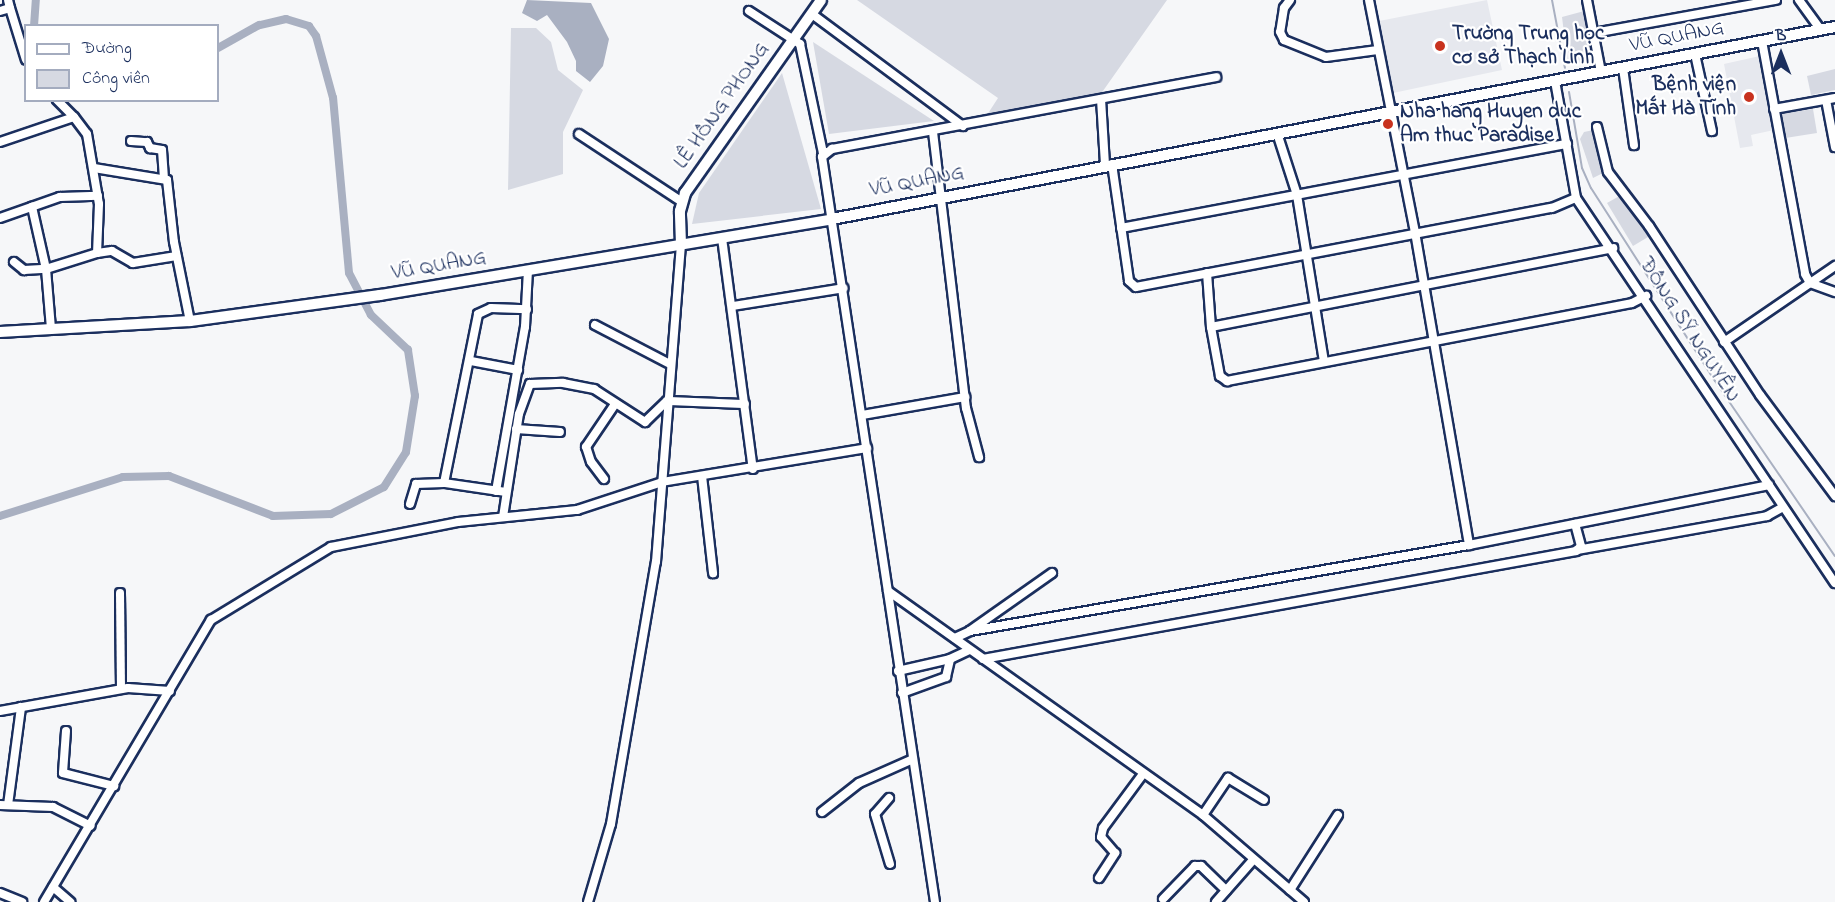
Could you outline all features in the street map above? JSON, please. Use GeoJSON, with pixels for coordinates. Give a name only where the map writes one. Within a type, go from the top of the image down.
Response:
{"type":"FeatureCollection","features":[{"type":"Feature","properties":{"kind":"main road","name":"LÊ HỒNG PHONG"},"geometry":{"type":"LineString","coordinates":[[681,244],[682,202],[701,168],[821,0]]}},
{"type":"Feature","properties":{"kind":"main road","name":"VŨ QUANG"},"geometry":{"type":"LineString","coordinates":[[0,332],[190,321],[380,295],[832,219],[1109,164],[1835,27]]}},
{"type":"Feature","properties":{"kind":"street"},"geometry":{"type":"LineString","coordinates":[[1290,0],[1284,8],[1280,32],[1284,40],[1326,57],[1378,50]]}},
{"type":"Feature","properties":{"kind":"street"},"geometry":{"type":"LineString","coordinates":[[1369,0],[1389,112],[1415,232],[1469,544]]}},
{"type":"Feature","properties":{"kind":"street"},"geometry":{"type":"LineString","coordinates":[[1587,0],[1601,72]]}},
{"type":"Feature","properties":{"kind":"street"},"geometry":{"type":"LineString","coordinates":[[1594,33],[1776,0]]}},
{"type":"Feature","properties":{"kind":"street"},"geometry":{"type":"LineString","coordinates":[[1799,0],[1821,30]]}},
{"type":"Feature","properties":{"kind":"street"},"geometry":{"type":"LineString","coordinates":[[0,11],[9,4],[24,53]]}},
{"type":"Feature","properties":{"kind":"street"},"geometry":{"type":"LineString","coordinates":[[749,11],[800,44],[823,153],[826,153]]}},
{"type":"Feature","properties":{"kind":"street"},"geometry":{"type":"LineString","coordinates":[[812,14],[963,126]]}},
{"type":"Feature","properties":{"kind":"street"},"geometry":{"type":"LineString","coordinates":[[1762,41],[1805,274],[1810,283],[1835,292]]}},
{"type":"Feature","properties":{"kind":"street"},"geometry":{"type":"LineString","coordinates":[[1695,54],[1712,131]]}},
{"type":"Feature","properties":{"kind":"street"},"geometry":{"type":"LineString","coordinates":[[1623,68],[1634,145]]}},
{"type":"Feature","properties":{"kind":"street"},"geometry":{"type":"LineString","coordinates":[[935,902],[911,760],[844,288],[822,157],[826,153],[1216,77]]}},
{"type":"Feature","properties":{"kind":"street","name":"ĐỒNG SỸ NGUYÊN"},"geometry":{"type":"LineString","coordinates":[[1555,81],[1576,198],[1646,296],[1835,584]]}},
{"type":"Feature","properties":{"kind":"street"},"geometry":{"type":"LineString","coordinates":[[1774,109],[1835,98]]}},
{"type":"Feature","properties":{"kind":"street"},"geometry":{"type":"LineString","coordinates":[[1101,99],[1109,164],[1133,286],[1552,208],[1576,198]]}},
{"type":"Feature","properties":{"kind":"street"},"geometry":{"type":"LineString","coordinates":[[1826,100],[1835,147]]}},
{"type":"Feature","properties":{"kind":"street"},"geometry":{"type":"LineString","coordinates":[[59,102],[87,134],[98,196],[97,253]]}},
{"type":"Feature","properties":{"kind":"street"},"geometry":{"type":"LineString","coordinates":[[0,142],[74,117]]}},
{"type":"Feature","properties":{"kind":"street"},"geometry":{"type":"LineString","coordinates":[[1596,127],[1608,172],[1649,226],[1760,395],[1835,496]]}},
{"type":"Feature","properties":{"kind":"street"},"geometry":{"type":"LineString","coordinates":[[933,132],[965,397],[979,457]]}},
{"type":"Feature","properties":{"kind":"street"},"geometry":{"type":"LineString","coordinates":[[1277,133],[1297,195],[1312,308],[1324,362]]}},
{"type":"Feature","properties":{"kind":"street"},"geometry":{"type":"LineString","coordinates":[[579,134],[682,202]]}},
{"type":"Feature","properties":{"kind":"street"},"geometry":{"type":"LineString","coordinates":[[131,141],[147,142],[150,148],[162,150],[164,178],[169,184],[176,256],[190,321]]}},
{"type":"Feature","properties":{"kind":"street"},"geometry":{"type":"LineString","coordinates":[[1121,228],[1567,144]]}},
{"type":"Feature","properties":{"kind":"street"},"geometry":{"type":"LineString","coordinates":[[94,168],[164,178]]}},
{"type":"Feature","properties":{"kind":"street"},"geometry":{"type":"LineString","coordinates":[[0,218],[60,197],[98,196]]}},
{"type":"Feature","properties":{"kind":"street"},"geometry":{"type":"LineString","coordinates":[[32,207],[46,269],[51,329]]}},
{"type":"Feature","properties":{"kind":"street"},"geometry":{"type":"LineString","coordinates":[[722,238],[733,306],[753,469]]}},
{"type":"Feature","properties":{"kind":"street"},"geometry":{"type":"LineString","coordinates":[[588,902],[611,824],[656,562],[681,244]]}},
{"type":"Feature","properties":{"kind":"street"},"geometry":{"type":"LineString","coordinates":[[1211,327],[1312,308],[1423,283],[1613,248]]}},
{"type":"Feature","properties":{"kind":"street"},"geometry":{"type":"LineString","coordinates":[[14,262],[24,270],[46,269],[97,253],[112,251],[133,262],[176,256]]}},
{"type":"Feature","properties":{"kind":"street"},"geometry":{"type":"LineString","coordinates":[[1724,342],[1835,266]]}},
{"type":"Feature","properties":{"kind":"street"},"geometry":{"type":"LineString","coordinates":[[496,491],[527,309],[528,270]]}},
{"type":"Feature","properties":{"kind":"street"},"geometry":{"type":"LineString","coordinates":[[1207,273],[1211,327],[1220,376],[1227,381],[1632,303],[1646,296]]}},
{"type":"Feature","properties":{"kind":"street"},"geometry":{"type":"LineString","coordinates":[[733,306],[844,288]]}},
{"type":"Feature","properties":{"kind":"street"},"geometry":{"type":"LineString","coordinates":[[444,483],[481,311],[527,309]]}},
{"type":"Feature","properties":{"kind":"street"},"geometry":{"type":"LineString","coordinates":[[595,325],[670,364]]}},
{"type":"Feature","properties":{"kind":"street"},"geometry":{"type":"LineString","coordinates":[[471,361],[518,370]]}},
{"type":"Feature","properties":{"kind":"street"},"geometry":{"type":"LineString","coordinates":[[503,517],[522,398],[530,384],[583,386],[645,422],[667,401],[745,404]]}},
{"type":"Feature","properties":{"kind":"street"},"geometry":{"type":"LineString","coordinates":[[862,415],[965,397]]}},
{"type":"Feature","properties":{"kind":"street"},"geometry":{"type":"LineString","coordinates":[[604,478],[591,462],[586,447],[615,404]]}},
{"type":"Feature","properties":{"kind":"street"},"geometry":{"type":"LineString","coordinates":[[516,429],[560,432]]}},
{"type":"Feature","properties":{"kind":"street"},"geometry":{"type":"LineString","coordinates":[[44,902],[216,614],[278,581],[331,547],[503,517],[577,510],[662,482],[753,469],[867,448]]}},
{"type":"Feature","properties":{"kind":"street"},"geometry":{"type":"LineString","coordinates":[[702,476],[713,573]]}},
{"type":"Feature","properties":{"kind":"street"},"geometry":{"type":"LineString","coordinates":[[410,504],[416,484],[444,483],[506,492]]}},
{"type":"Feature","properties":{"kind":"street"},"geometry":{"type":"LineString","coordinates":[[970,631],[1469,544],[1768,485]]}},
{"type":"Feature","properties":{"kind":"street"},"geometry":{"type":"LineString","coordinates":[[982,659],[1578,547],[1767,516],[1783,507]]}},
{"type":"Feature","properties":{"kind":"street"},"geometry":{"type":"LineString","coordinates":[[1575,524],[1578,533],[1578,547]]}},
{"type":"Feature","properties":{"kind":"street"},"geometry":{"type":"LineString","coordinates":[[955,638],[970,631],[1052,573]]}},
{"type":"Feature","properties":{"kind":"street"},"geometry":{"type":"LineString","coordinates":[[888,591],[1203,815],[1304,902]]}},
{"type":"Feature","properties":{"kind":"street"},"geometry":{"type":"LineString","coordinates":[[120,593],[121,689]]}},
{"type":"Feature","properties":{"kind":"street"},"geometry":{"type":"LineString","coordinates":[[898,671],[950,659],[969,650]]}},
{"type":"Feature","properties":{"kind":"street"},"geometry":{"type":"LineString","coordinates":[[902,693],[946,677],[950,659]]}},
{"type":"Feature","properties":{"kind":"street"},"geometry":{"type":"LineString","coordinates":[[0,711],[121,689],[170,692]]}},
{"type":"Feature","properties":{"kind":"street"},"geometry":{"type":"LineString","coordinates":[[21,707],[4,805],[53,807],[91,826]]}},
{"type":"Feature","properties":{"kind":"street"},"geometry":{"type":"LineString","coordinates":[[66,731],[63,773],[114,786]]}},
{"type":"Feature","properties":{"kind":"street"},"geometry":{"type":"LineString","coordinates":[[822,812],[859,783],[911,760]]}},
{"type":"Feature","properties":{"kind":"street"},"geometry":{"type":"LineString","coordinates":[[1099,878],[1114,853],[1101,837],[1103,828],[1143,774]]}},
{"type":"Feature","properties":{"kind":"street"},"geometry":{"type":"LineString","coordinates":[[1203,815],[1228,778],[1264,800]]}},
{"type":"Feature","properties":{"kind":"street"},"geometry":{"type":"LineString","coordinates":[[889,798],[875,814],[890,864]]}},
{"type":"Feature","properties":{"kind":"street"},"geometry":{"type":"LineString","coordinates":[[1290,890],[1338,815]]}},
{"type":"Feature","properties":{"kind":"street"},"geometry":{"type":"LineString","coordinates":[[1216,902],[1253,860]]}},
{"type":"Feature","properties":{"kind":"street"},"geometry":{"type":"LineString","coordinates":[[1163,899],[1195,866],[1200,866],[1226,890]]}},
{"type":"Feature","properties":{"kind":"street"},"geometry":{"type":"LineString","coordinates":[[53,887],[70,902]]}},
{"type":"Feature","properties":{"kind":"street"},"geometry":{"type":"LineString","coordinates":[[0,893],[21,902]]}},
{"type":"Feature","properties":{"kind":"shaded area","name":"Trường Trung học cơ sở Thạch Linh"},"geometry":{"type":"Polygon","coordinates":[[[1487,0],[1502,70],[1393,93],[1379,21],[1487,0]]]}},
{"type":"Feature","properties":{"kind":"shaded area","name":"Bệnh viện Mắt Hà Tĩnh"},"geometry":{"type":"Polygon","coordinates":[[[1760,56],[1774,130],[1751,135],[1753,146],[1740,148],[1724,64],[1760,56]]]}},
{"type":"Feature","properties":{"kind":"green space"},"geometry":{"type":"Polygon","coordinates":[[[857,0],[1167,0],[1098,98],[987,115],[998,98],[857,0]]]}},
{"type":"Feature","properties":{"kind":"green space"},"geometry":{"type":"Polygon","coordinates":[[[1588,10],[1599,59],[1568,65],[1562,17],[1588,10]]]}},
{"type":"Feature","properties":{"kind":"green space"},"geometry":{"type":"Polygon","coordinates":[[[511,28],[536,28],[551,42],[558,70],[583,90],[563,132],[563,174],[508,190],[511,28]]]}},
{"type":"Feature","properties":{"kind":"green space"},"geometry":{"type":"Polygon","coordinates":[[[813,42],[934,121],[829,134],[813,42]]]}},
{"type":"Feature","properties":{"kind":"green space"},"geometry":{"type":"Polygon","coordinates":[[[1835,69],[1835,90],[1811,95],[1807,76],[1835,69]]]}},
{"type":"Feature","properties":{"kind":"green space"},"geometry":{"type":"Polygon","coordinates":[[[782,73],[821,209],[692,224],[699,193],[782,73]]]}},
{"type":"Feature","properties":{"kind":"green space"},"geometry":{"type":"Polygon","coordinates":[[[1813,109],[1817,133],[1779,139],[1775,115],[1813,109]]]}},
{"type":"Feature","properties":{"kind":"green space"},"geometry":{"type":"Polygon","coordinates":[[[1603,128],[1605,172],[1593,178],[1580,139],[1584,132],[1603,128]]]}},
{"type":"Feature","properties":{"kind":"green space"},"geometry":{"type":"Polygon","coordinates":[[[1623,194],[1653,234],[1633,246],[1607,203],[1623,194]]]}},
{"type":"Feature","properties":{"kind":"water"},"geometry":{"type":"Polygon","coordinates":[[[527,0],[591,3],[609,39],[603,66],[590,82],[576,71],[576,61],[567,42],[547,15],[537,21],[522,13],[527,0]]]}},
{"type":"Feature","properties":{"kind":"waterway"},"geometry":{"type":"LineString","coordinates":[[34,24],[36,0]]}},
{"type":"Feature","properties":{"kind":"waterway"},"geometry":{"type":"LineString","coordinates":[[1552,0],[1565,68]]}},
{"type":"Feature","properties":{"kind":"waterway"},"geometry":{"type":"LineString","coordinates":[[0,516],[123,477],[169,476],[273,516],[331,514],[384,487],[406,452],[415,396],[408,350],[371,315],[349,273],[333,98],[316,36],[309,26],[286,19],[259,25],[219,47]]}},
{"type":"Feature","properties":{"kind":"waterway"},"geometry":{"type":"LineString","coordinates":[[1569,92],[1582,168],[1591,188],[1715,381],[1835,556]]}},
{"type":"Feature","properties":{"kind":"place","name":"Trường Trung học cơ sở Thạch Linh"},"geometry":{"type":"Point","coordinates":[1440,46]}},
{"type":"Feature","properties":{"kind":"place","name":"Bệnh viện Mắt Hà Tĩnh"},"geometry":{"type":"Point","coordinates":[1749,97]}},
{"type":"Feature","properties":{"kind":"place","name":"Nha hang Huyen duc Am thuc Paradise"},"geometry":{"type":"Point","coordinates":[1388,124]}}]}
